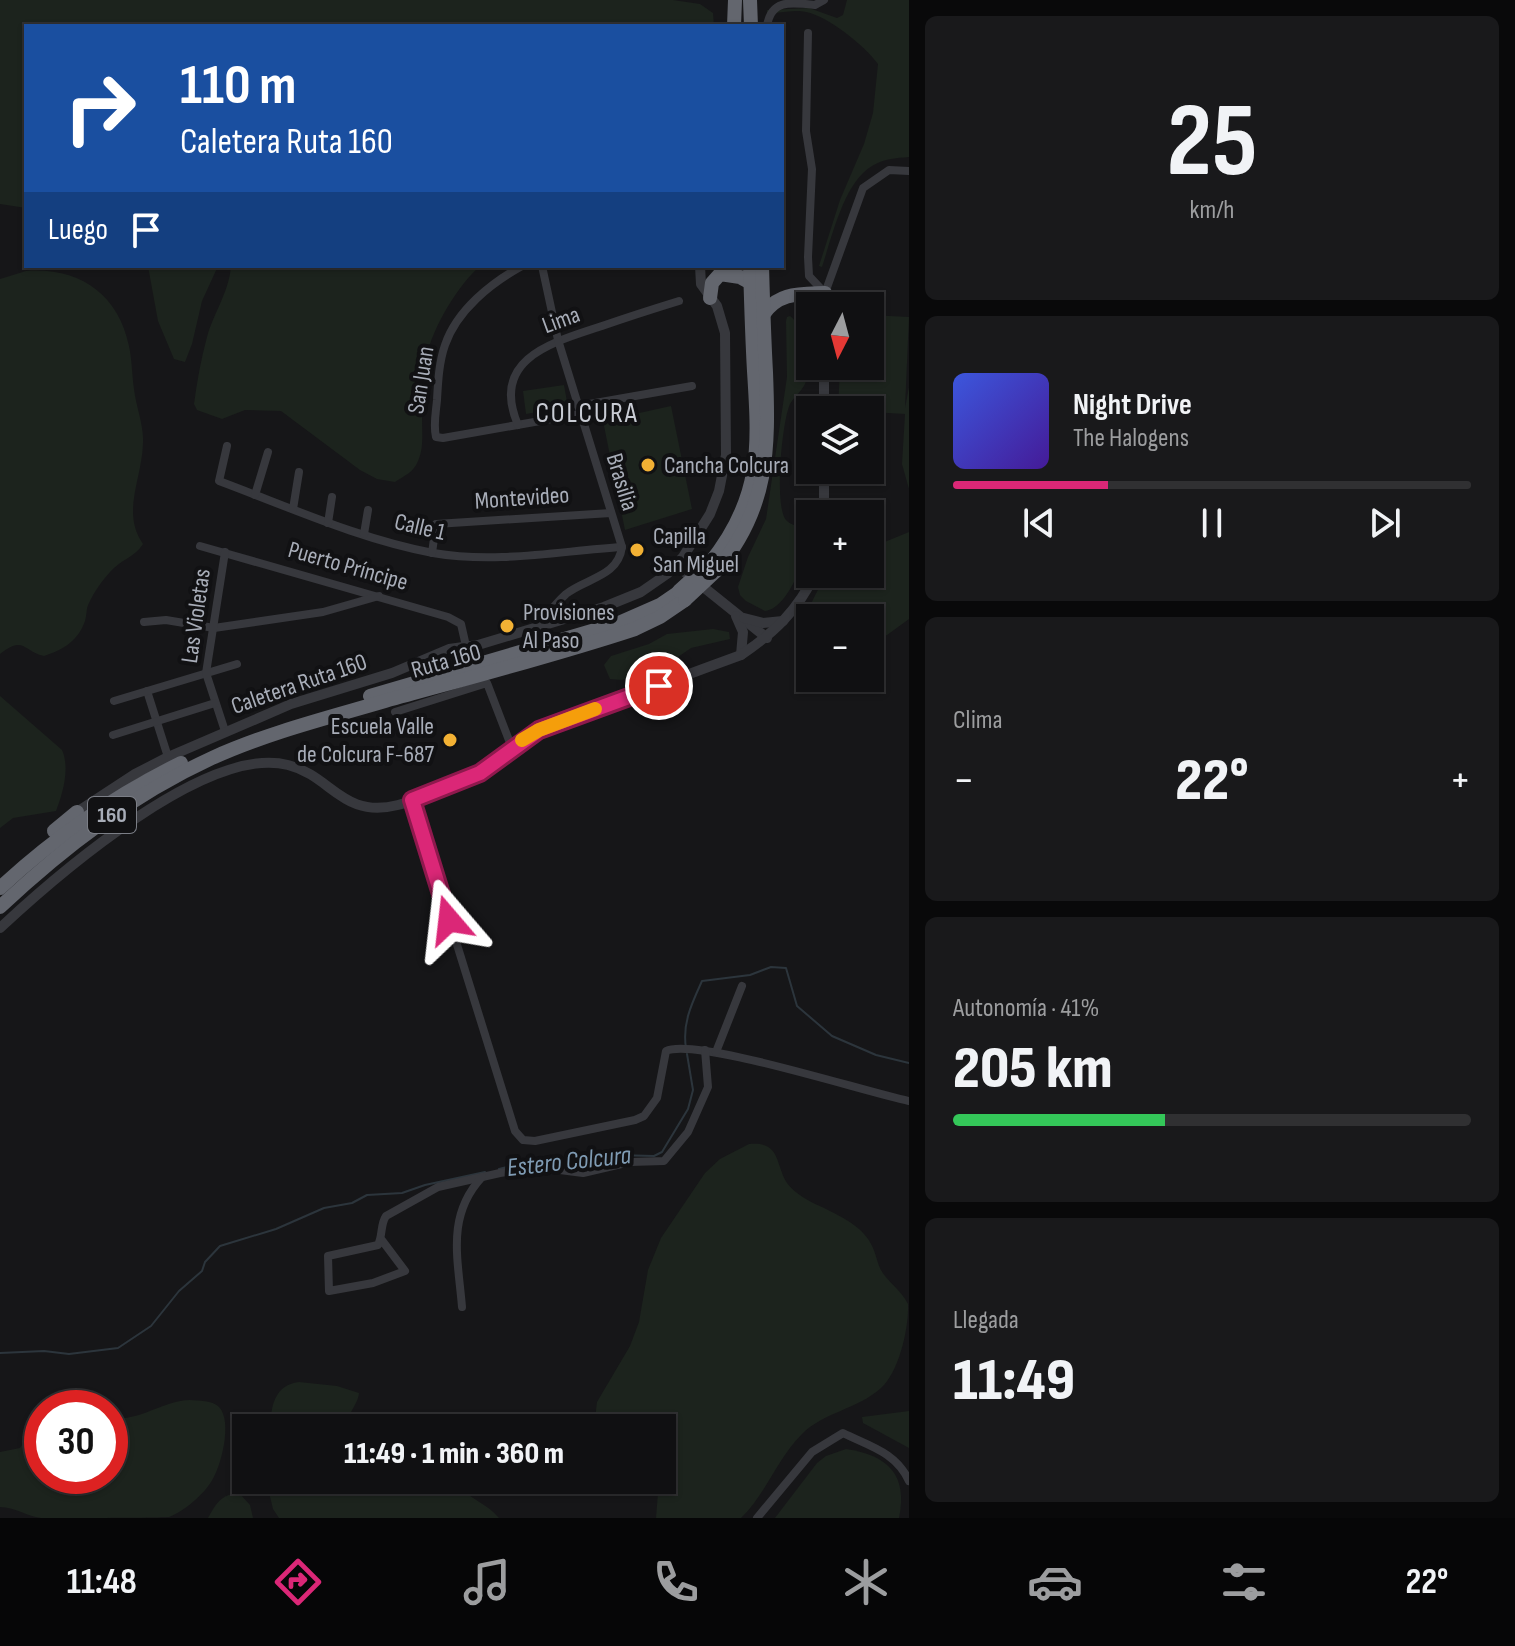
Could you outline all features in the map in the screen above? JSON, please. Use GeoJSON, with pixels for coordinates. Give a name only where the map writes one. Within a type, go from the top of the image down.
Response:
{"type":"FeatureCollection","features":[{"type":"Feature","properties":{"kind":"highway"},"geometry":{"type":"LineString","coordinates":[[734,24],[737,0]]}},
{"type":"Feature","properties":{"kind":"highway"},"geometry":{"type":"LineString","coordinates":[[737,0],[740,24]]}},
{"type":"Feature","properties":{"kind":"highway"},"geometry":{"type":"LineString","coordinates":[[750,0],[751,24]]}},
{"type":"Feature","properties":{"kind":"highway"},"geometry":{"type":"LineString","coordinates":[[704,268],[717,276],[740,277],[751,283]]}},
{"type":"Feature","properties":{"kind":"highway","name":"Ruta 160"},"geometry":{"type":"LineString","coordinates":[[713,567],[741,515],[756,463],[758,424],[751,283],[758,268]]}},
{"type":"Feature","properties":{"kind":"highway","name":"Ruta 160"},"geometry":{"type":"LineString","coordinates":[[0,907],[46,864],[92,829],[151,790],[213,758],[326,718],[622,633],[660,617],[678,597],[734,549],[759,497],[765,470],[767,403],[758,268]]}},
{"type":"Feature","properties":{"kind":"highway"},"geometry":{"type":"LineString","coordinates":[[759,268],[788,295]]}},
{"type":"Feature","properties":{"kind":"highway"},"geometry":{"type":"LineString","coordinates":[[710,298],[717,276]]}},
{"type":"Feature","properties":{"kind":"highway"},"geometry":{"type":"LineString","coordinates":[[763,315],[775,301],[788,295],[796,296]]}},
{"type":"Feature","properties":{"kind":"highway","name":"Ruta 160"},"geometry":{"type":"LineString","coordinates":[[0,888],[53,841],[98,810],[154,777],[211,749],[389,690],[611,626],[678,597]]}},
{"type":"Feature","properties":{"kind":"highway"},"geometry":{"type":"LineString","coordinates":[[19,870],[50,834],[77,812]]}},
{"type":"Feature","properties":{"kind":"street"},"geometry":{"type":"LineString","coordinates":[[767,24],[770,11],[780,2],[788,0],[815,5],[824,0]]}},
{"type":"Feature","properties":{"kind":"street"},"geometry":{"type":"LineString","coordinates":[[808,33],[806,131],[812,169],[808,257],[809,276],[820,292]]}},
{"type":"Feature","properties":{"kind":"street"},"geometry":{"type":"LineString","coordinates":[[827,292],[863,188],[889,170],[909,171]]}},
{"type":"Feature","properties":{"kind":"street","name":"San Juan"},"geometry":{"type":"LineString","coordinates":[[518,425],[436,437],[438,382],[445,344],[476,299],[519,268]]}},
{"type":"Feature","properties":{"kind":"street","name":"Brasilia"},"geometry":{"type":"LineString","coordinates":[[537,627],[567,593],[615,565],[622,547],[558,340],[542,268]]}},
{"type":"Feature","properties":{"kind":"street","name":"Caletera Ruta 160"},"geometry":{"type":"LineString","coordinates":[[77,812],[135,774],[225,731],[291,704],[392,673],[430,656],[478,645],[629,598],[654,584],[676,565],[710,514],[719,491],[726,455],[725,333],[720,314],[701,284],[701,268]]}},
{"type":"Feature","properties":{"kind":"street","name":"Lima"},"geometry":{"type":"LineString","coordinates":[[518,425],[511,402],[516,377],[536,351],[558,340],[679,301]]}},
{"type":"Feature","properties":{"kind":"street"},"geometry":{"type":"LineString","coordinates":[[518,425],[692,386]]}},
{"type":"Feature","properties":{"kind":"street","name":"Calle 1"},"geometry":{"type":"LineString","coordinates":[[227,446],[219,481],[328,523],[432,553],[513,558],[622,547]]}},
{"type":"Feature","properties":{"kind":"street"},"geometry":{"type":"LineString","coordinates":[[255,495],[268,452]]}},
{"type":"Feature","properties":{"kind":"street"},"geometry":{"type":"LineString","coordinates":[[293,509],[299,472]]}},
{"type":"Feature","properties":{"kind":"street"},"geometry":{"type":"LineString","coordinates":[[328,523],[332,497]]}},
{"type":"Feature","properties":{"kind":"street"},"geometry":{"type":"LineString","coordinates":[[364,534],[368,510]]}},
{"type":"Feature","properties":{"kind":"street","name":"Montevideo"},"geometry":{"type":"LineString","coordinates":[[432,553],[436,524],[611,513]]}},
{"type":"Feature","properties":{"kind":"street","name":"Puerto Príncipe"},"geometry":{"type":"LineString","coordinates":[[200,546],[380,595],[457,621],[464,632],[466,646]]}},
{"type":"Feature","properties":{"kind":"street","name":"Las Violetas"},"geometry":{"type":"LineString","coordinates":[[225,552],[206,673],[225,731]]}},
{"type":"Feature","properties":{"kind":"street"},"geometry":{"type":"LineString","coordinates":[[676,565],[767,638]]}},
{"type":"Feature","properties":{"kind":"street"},"geometry":{"type":"LineString","coordinates":[[0,928],[55,879],[147,811],[192,786],[238,768],[264,762],[293,766],[316,778],[336,795],[359,805],[386,807],[412,800],[471,777],[497,762],[530,735],[549,726],[741,655],[767,638],[785,621],[808,588]]}},
{"type":"Feature","properties":{"kind":"street"},"geometry":{"type":"LineString","coordinates":[[144,622],[166,620],[214,628],[323,612],[380,595]]}},
{"type":"Feature","properties":{"kind":"street"},"geometry":{"type":"LineString","coordinates":[[735,614],[763,623],[785,621]]}},
{"type":"Feature","properties":{"kind":"street"},"geometry":{"type":"LineString","coordinates":[[735,614],[743,632],[741,655]]}},
{"type":"Feature","properties":{"kind":"street"},"geometry":{"type":"LineString","coordinates":[[114,701],[237,664]]}},
{"type":"Feature","properties":{"kind":"street"},"geometry":{"type":"LineString","coordinates":[[395,712],[487,683],[512,748]]}},
{"type":"Feature","properties":{"kind":"street"},"geometry":{"type":"LineString","coordinates":[[147,691],[168,757]]}},
{"type":"Feature","properties":{"kind":"street"},"geometry":{"type":"LineString","coordinates":[[113,735],[215,703]]}},
{"type":"Feature","properties":{"kind":"street"},"geometry":{"type":"LineString","coordinates":[[412,800],[510,1116],[520,1138],[535,1141],[640,1118],[655,1104],[666,1051],[673,1047],[716,1052],[909,1101]]}},
{"type":"Feature","properties":{"kind":"street"},"geometry":{"type":"LineString","coordinates":[[716,1052],[742,986]]}},
{"type":"Feature","properties":{"kind":"street"},"geometry":{"type":"LineString","coordinates":[[381,1239],[405,1271],[373,1283],[329,1291],[328,1256],[378,1245],[386,1216],[438,1187],[537,1167],[583,1173],[630,1162],[653,1164],[664,1161],[688,1132],[708,1087],[705,1050]]}},
{"type":"Feature","properties":{"kind":"street"},"geometry":{"type":"LineString","coordinates":[[462,1307],[458,1222],[465,1197],[482,1176]]}},
{"type":"Feature","properties":{"kind":"street"},"geometry":{"type":"LineString","coordinates":[[757,1518],[812,1452],[843,1433],[876,1446],[900,1465],[909,1481]]}},
{"type":"Feature","properties":{"kind":"shaded area"},"geometry":{"type":"Polygon","coordinates":[[[0,0],[673,0],[700,4],[713,13],[714,24],[24,24],[24,208],[0,204],[0,0]]]}},
{"type":"Feature","properties":{"kind":"shaded area"},"geometry":{"type":"Polygon","coordinates":[[[847,0],[909,0],[909,157],[876,164],[854,184],[840,211],[822,267],[819,266],[840,200],[864,144],[873,113],[878,64],[855,41],[825,19],[801,11],[767,14],[767,10],[809,8],[837,18],[843,15],[847,0]]]}},
{"type":"Feature","properties":{"kind":"shaded area"},"geometry":{"type":"Polygon","coordinates":[[[148,268],[217,268],[202,301],[185,362],[174,359],[158,321],[148,268]]]}},
{"type":"Feature","properties":{"kind":"shaded area"},"geometry":{"type":"Polygon","coordinates":[[[231,268],[478,268],[448,307],[430,345],[423,387],[421,451],[411,471],[395,482],[377,479],[360,470],[281,411],[245,410],[222,419],[197,410],[194,404],[203,354],[231,268]]]}},
{"type":"Feature","properties":{"kind":"shaded area"},"geometry":{"type":"Polygon","coordinates":[[[26,271],[45,271],[79,279],[93,287],[116,311],[129,346],[143,436],[133,508],[137,532],[143,544],[101,583],[88,605],[82,628],[74,639],[63,648],[44,656],[19,645],[0,654],[0,279],[26,271]]]}},
{"type":"Feature","properties":{"kind":"shaded area"},"geometry":{"type":"Polygon","coordinates":[[[884,316],[909,317],[905,408],[909,387],[909,489],[902,464],[905,414],[884,413],[884,396],[839,396],[839,380],[884,380],[884,316]]]}},
{"type":"Feature","properties":{"kind":"shaded area"},"geometry":{"type":"Polygon","coordinates":[[[787,317],[796,322],[796,380],[806,380],[787,413],[780,463],[782,512],[786,520],[796,526],[796,578],[782,600],[765,611],[746,601],[738,587],[766,519],[787,377],[787,317]]]}},
{"type":"Feature","properties":{"kind":"shaded area"},"geometry":{"type":"Polygon","coordinates":[[[564,385],[568,407],[526,414],[523,391],[564,385]]]}},
{"type":"Feature","properties":{"kind":"shaded area","name":"Cancha Colcura"},"geometry":{"type":"Polygon","coordinates":[[[671,406],[692,509],[625,530],[603,421],[671,406]]]}},
{"type":"Feature","properties":{"kind":"shaded area"},"geometry":{"type":"Polygon","coordinates":[[[909,532],[909,619],[884,636],[884,604],[811,604],[819,588],[884,588],[884,542],[909,532]]]}},
{"type":"Feature","properties":{"kind":"shaded area"},"geometry":{"type":"Polygon","coordinates":[[[713,629],[729,632],[730,639],[691,648],[662,668],[622,680],[610,679],[604,665],[611,656],[649,644],[667,634],[713,629]]]}},
{"type":"Feature","properties":{"kind":"shaded area"},"geometry":{"type":"Polygon","coordinates":[[[0,696],[62,750],[65,772],[56,811],[13,818],[0,828],[0,696]]]}},
{"type":"Feature","properties":{"kind":"shaded area"},"geometry":{"type":"Polygon","coordinates":[[[749,1144],[767,1146],[776,1155],[783,1176],[794,1191],[858,1228],[869,1240],[883,1273],[908,1304],[905,1337],[893,1372],[881,1388],[862,1401],[820,1420],[802,1434],[741,1518],[656,1518],[658,1494],[676,1494],[676,1414],[596,1414],[597,1402],[630,1346],[639,1322],[648,1270],[661,1238],[705,1173],[720,1159],[749,1144]]]}},
{"type":"Feature","properties":{"kind":"shaded area"},"geometry":{"type":"Polygon","coordinates":[[[291,1384],[337,1386],[359,1393],[351,1414],[271,1414],[279,1392],[291,1384]]]}},
{"type":"Feature","properties":{"kind":"shaded area"},"geometry":{"type":"Polygon","coordinates":[[[179,1401],[209,1402],[219,1407],[225,1433],[215,1475],[192,1502],[174,1515],[41,1518],[0,1507],[0,1452],[20,1448],[24,1442],[24,1494],[128,1494],[128,1417],[179,1401]]]}},
{"type":"Feature","properties":{"kind":"shaded area"},"geometry":{"type":"Polygon","coordinates":[[[909,1411],[909,1448],[863,1423],[862,1417],[909,1411]]]}},
{"type":"Feature","properties":{"kind":"shaded area"},"geometry":{"type":"Polygon","coordinates":[[[846,1449],[873,1456],[892,1470],[900,1490],[899,1518],[775,1518],[817,1463],[846,1449]]]}},
{"type":"Feature","properties":{"kind":"shaded area"},"geometry":{"type":"Polygon","coordinates":[[[240,1494],[250,1505],[253,1518],[208,1518],[220,1500],[228,1495],[240,1494]]]}},
{"type":"Feature","properties":{"kind":"shaded area"},"geometry":{"type":"Polygon","coordinates":[[[269,1494],[468,1494],[499,1518],[279,1518],[269,1494]]]}},
{"type":"Feature","properties":{"kind":"waterway","name":"Estero Colcura"},"geometry":{"type":"LineString","coordinates":[[686,1048],[691,1005],[702,981],[750,975],[771,967],[786,968],[797,1006],[832,1036],[876,1055],[909,1063]]}},
{"type":"Feature","properties":{"kind":"waterway","name":"Estero Colcura"},"geometry":{"type":"LineString","coordinates":[[499,1169],[531,1161],[594,1163],[614,1155],[654,1156],[662,1152],[688,1109],[693,1090],[687,1054]]}},
{"type":"Feature","properties":{"kind":"waterway","name":"Estero Colcura"},"geometry":{"type":"LineString","coordinates":[[0,1353],[44,1351],[69,1354],[118,1348],[151,1326],[179,1291],[202,1271],[205,1262],[220,1246],[276,1229],[324,1208],[352,1203],[367,1195],[402,1193],[485,1172]]}},
{"type":"Feature","properties":{"kind":"slow traffic"},"geometry":{"type":"LineString","coordinates":[[522,740],[539,730],[595,709]]}},
{"type":"Feature","properties":{"kind":"place","name":"Cancha Colcura"},"geometry":{"type":"Point","coordinates":[648,465]}},
{"type":"Feature","properties":{"kind":"place","name":"Capilla San Miguel"},"geometry":{"type":"Point","coordinates":[637,550]}},
{"type":"Feature","properties":{"kind":"place","name":"Provisiones Al Paso"},"geometry":{"type":"Point","coordinates":[507,626]}},
{"type":"Feature","properties":{"kind":"place","name":"Escuela Valle de Colcura F-687"},"geometry":{"type":"Point","coordinates":[450,740]}},
{"type":"Feature","properties":{"kind":"district","name":"COLCURA"},"geometry":{"type":"Point","coordinates":[587,413]}},
{"type":"Feature","properties":{"kind":"route"},"geometry":{"type":"LineString","coordinates":[[449,920],[412,800],[480,773],[539,730],[659,686]]}}]}
